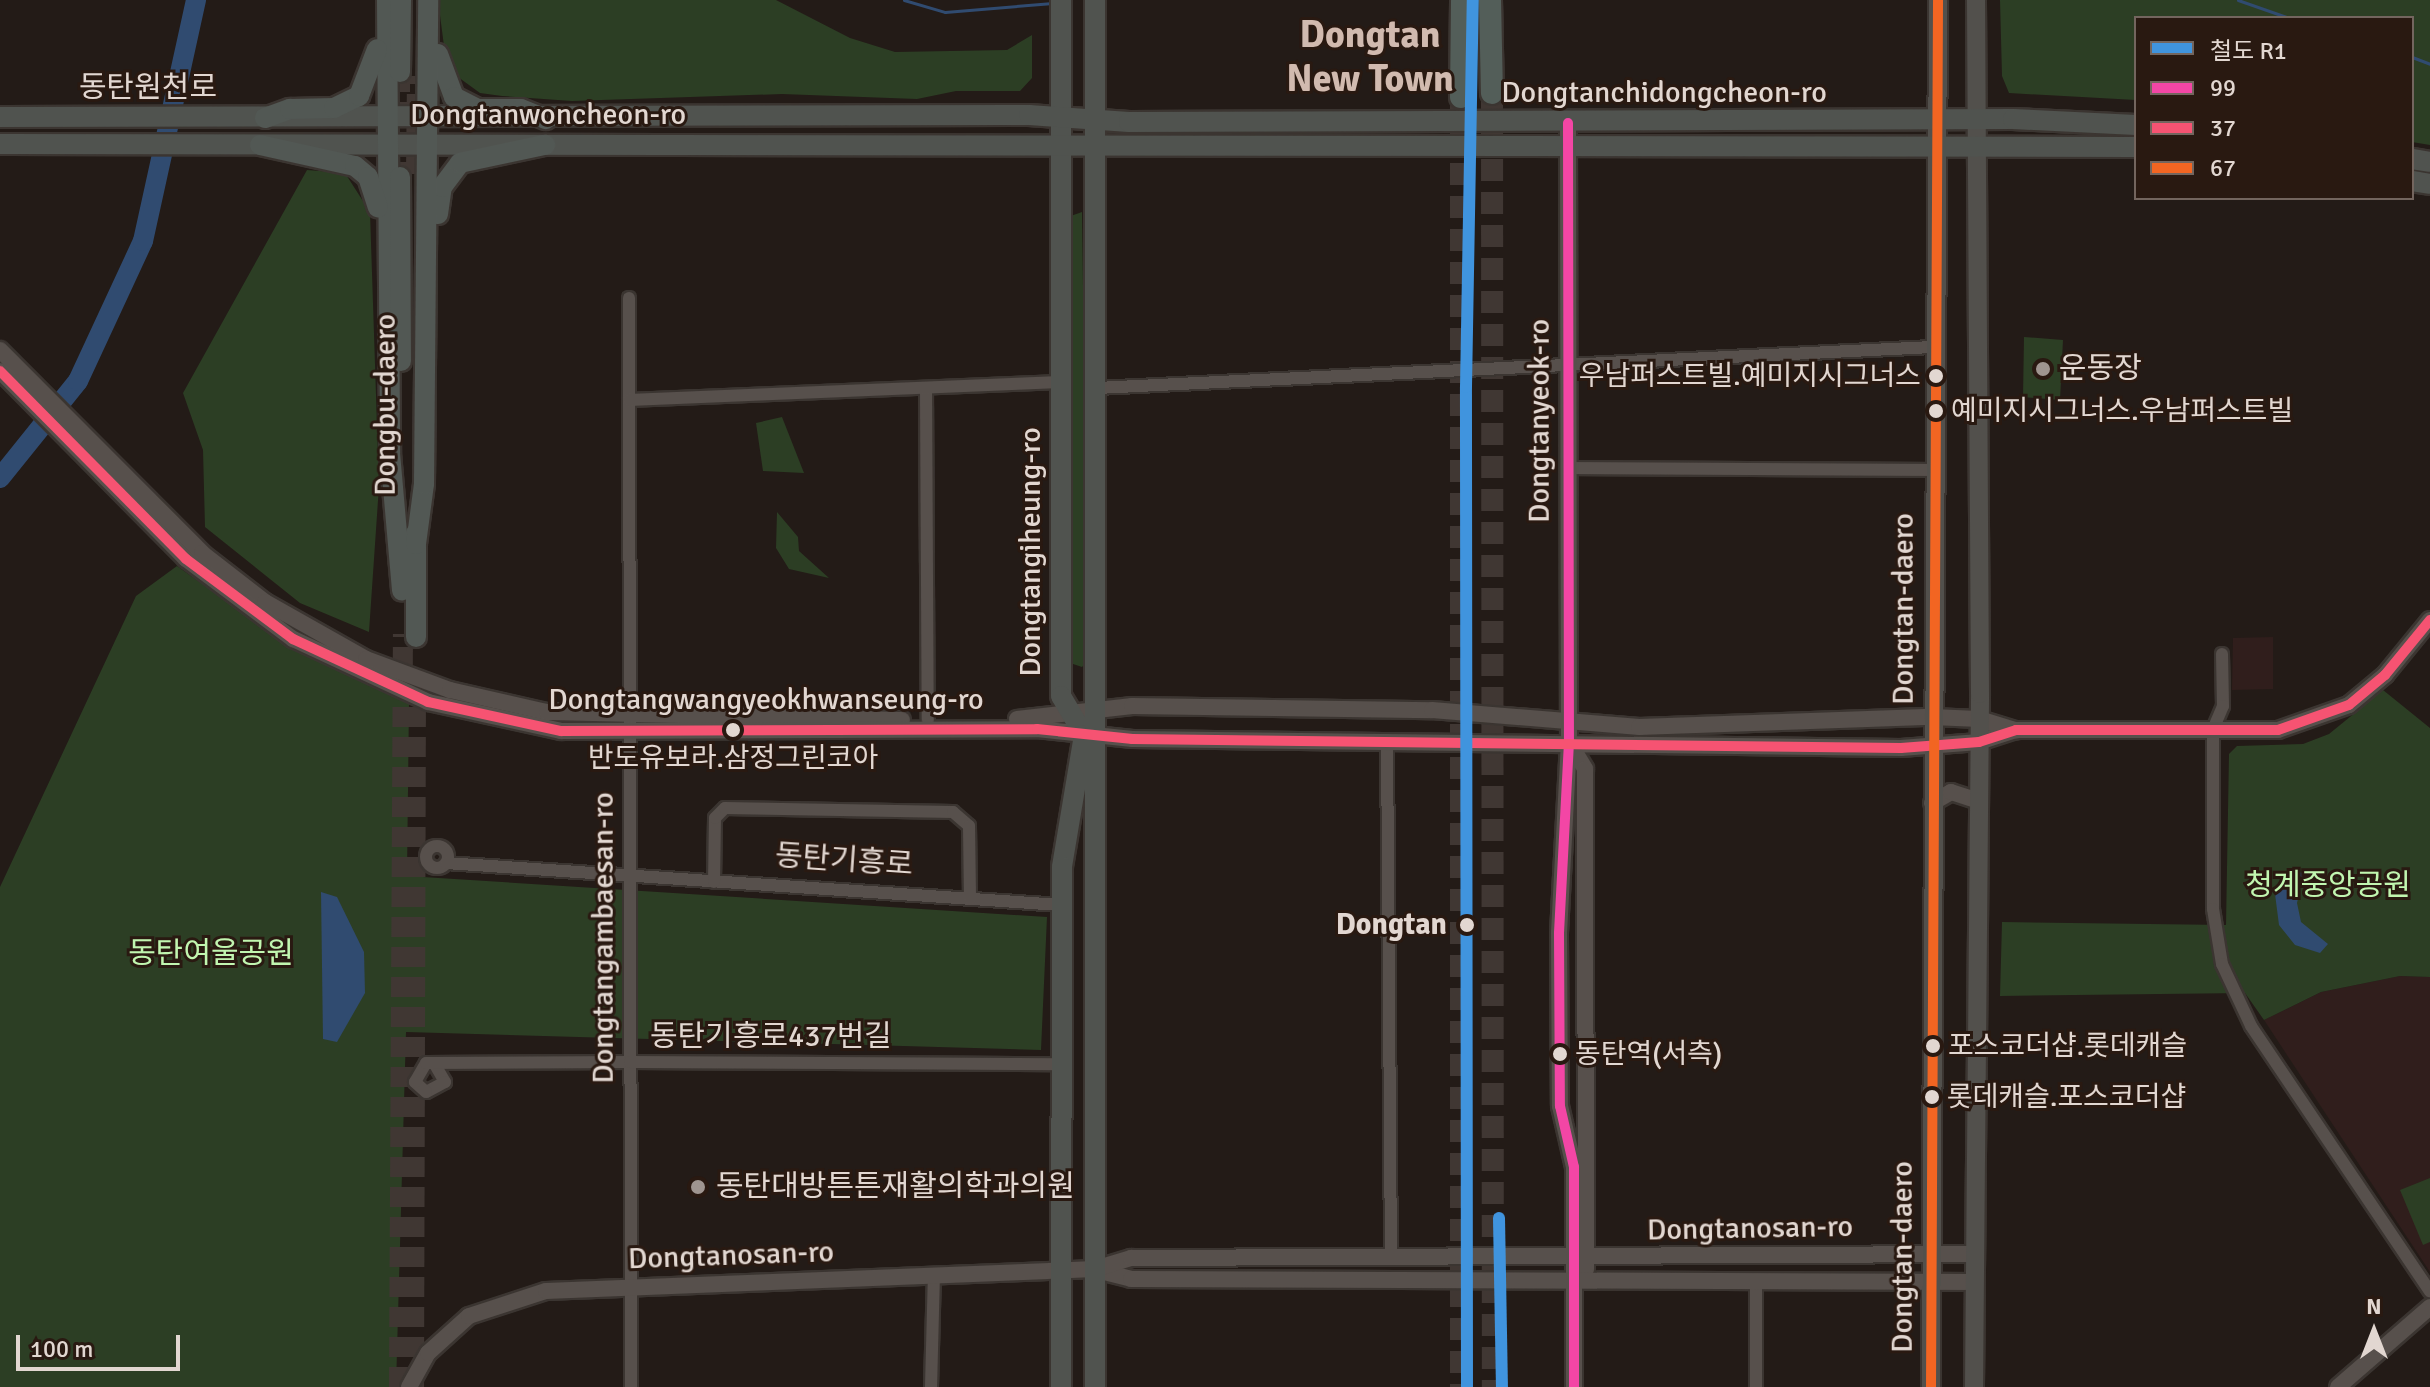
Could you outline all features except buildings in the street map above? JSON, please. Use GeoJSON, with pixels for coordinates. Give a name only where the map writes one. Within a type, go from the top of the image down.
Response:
{"type":"FeatureCollection","features":[{"type":"Feature","properties":{"kind":"highway"},"geometry":{"type":"LineString","coordinates":[[387,0],[384,119],[390,453],[402,590]]}},
{"type":"Feature","properties":{"kind":"highway"},"geometry":{"type":"LineString","coordinates":[[401,0],[409,74],[416,0]]}},
{"type":"Feature","properties":{"kind":"highway"},"geometry":{"type":"LineString","coordinates":[[416,544],[424,484],[428,0]]}},
{"type":"Feature","properties":{"kind":"highway"},"geometry":{"type":"LineString","coordinates":[[1461,97],[1462,8]]}},
{"type":"Feature","properties":{"kind":"highway"},"geometry":{"type":"LineString","coordinates":[[1490,8],[1492,93]]}},
{"type":"Feature","properties":{"kind":"highway"},"geometry":{"type":"LineString","coordinates":[[428,29],[454,97],[478,109],[521,109],[546,119]]}},
{"type":"Feature","properties":{"kind":"highway"},"geometry":{"type":"LineString","coordinates":[[265,118],[290,109],[334,108],[359,96],[386,32]]}},
{"type":"Feature","properties":{"kind":"highway"},"geometry":{"type":"LineString","coordinates":[[260,145],[339,158],[363,172],[375,190],[386,262]]}},
{"type":"Feature","properties":{"kind":"highway"},"geometry":{"type":"LineString","coordinates":[[426,265],[442,187],[460,163],[545,145]]}},
{"type":"Feature","properties":{"kind":"highway","name":"Dongbu-daero"},"geometry":{"type":"LineString","coordinates":[[408,175],[416,544],[409,636],[402,590],[408,175]]}},
{"type":"Feature","properties":{"kind":"main road","name":"Dongtangiheung-ro"},"geometry":{"type":"LineString","coordinates":[[1061,0],[1060,660],[1061,696],[1090,736],[1095,1387]]}},
{"type":"Feature","properties":{"kind":"main road","name":"Dongtangiheung-ro"},"geometry":{"type":"LineString","coordinates":[[1061,1387],[1061,905],[1096,708],[1095,0]]}},
{"type":"Feature","properties":{"kind":"main road","name":"Dongtan-daero"},"geometry":{"type":"LineString","coordinates":[[1931,1387],[1932,347],[1938,0]]}},
{"type":"Feature","properties":{"kind":"main road"},"geometry":{"type":"LineString","coordinates":[[1974,1387],[1979,742],[1976,0]]}},
{"type":"Feature","properties":{"kind":"main road","name":"동탄원천로"},"geometry":{"type":"LineString","coordinates":[[0,117],[265,118]]}},
{"type":"Feature","properties":{"kind":"main road","name":"Dongtanwoncheon-ro"},"geometry":{"type":"LineString","coordinates":[[265,118],[1060,117],[1096,120]]}},
{"type":"Feature","properties":{"kind":"main road","name":"Dongtanchidongcheon-ro"},"geometry":{"type":"LineString","coordinates":[[1096,120],[1568,123],[1976,120],[2134,125]]}},
{"type":"Feature","properties":{"kind":"main road","name":"Dongtanchidongcheon-ro"},"geometry":{"type":"LineString","coordinates":[[1096,145],[1568,147],[1976,143],[2134,147]]}},
{"type":"Feature","properties":{"kind":"main road","name":"Dongtanwoncheon-ro"},"geometry":{"type":"LineString","coordinates":[[0,144],[1096,145]]}},
{"type":"Feature","properties":{"kind":"main road"},"geometry":{"type":"LineString","coordinates":[[1060,214],[1071,203],[1091,206],[1097,215]]}},
{"type":"Feature","properties":{"kind":"main road"},"geometry":{"type":"LineString","coordinates":[[1060,660],[1080,673],[1096,664]]}},
{"type":"Feature","properties":{"kind":"street","name":"Dongtanyeok-ro"},"geometry":{"type":"LineString","coordinates":[[1568,123],[1569,742],[1560,1106],[1574,1167],[1580,1259]]}},
{"type":"Feature","properties":{"kind":"street","name":"Dongtangambaesan-ro"},"geometry":{"type":"LineString","coordinates":[[629,298],[631,1387]]}},
{"type":"Feature","properties":{"kind":"street"},"geometry":{"type":"LineString","coordinates":[[1097,388],[1932,347]]}},
{"type":"Feature","properties":{"kind":"street"},"geometry":{"type":"LineString","coordinates":[[0,350],[136,497]]}},
{"type":"Feature","properties":{"kind":"street"},"geometry":{"type":"LineString","coordinates":[[0,371],[136,497]]}},
{"type":"Feature","properties":{"kind":"street"},"geometry":{"type":"LineString","coordinates":[[629,400],[1060,382]]}},
{"type":"Feature","properties":{"kind":"street"},"geometry":{"type":"LineString","coordinates":[[926,388],[928,720]]}},
{"type":"Feature","properties":{"kind":"street"},"geometry":{"type":"LineString","coordinates":[[1568,468],[1932,470]]}},
{"type":"Feature","properties":{"kind":"street","name":"Dongtangwangyeokhwanseung-ro"},"geometry":{"type":"LineString","coordinates":[[136,497],[242,585],[366,659],[513,706],[630,725],[1037,729],[1132,739],[1387,740]]}},
{"type":"Feature","properties":{"kind":"street"},"geometry":{"type":"LineString","coordinates":[[1391,1256],[1387,740],[1607,741],[1640,734],[1932,717],[1979,719],[2016,730],[2278,730],[2334,714],[2385,675],[2430,620]]}},
{"type":"Feature","properties":{"kind":"street"},"geometry":{"type":"LineString","coordinates":[[2222,654],[2223,706],[2213,730],[2214,929],[2232,994],[2430,1291]]}},
{"type":"Feature","properties":{"kind":"street","name":"Dongtangwangyeokhwanseung-ro"},"geometry":{"type":"LineString","coordinates":[[630,725],[1037,718],[1070,710],[1132,706],[1432,710],[1569,719]]}},
{"type":"Feature","properties":{"kind":"street"},"geometry":{"type":"LineString","coordinates":[[1569,719],[1640,734],[1932,746],[1979,742],[2016,730]]}},
{"type":"Feature","properties":{"kind":"street","name":"Dongtanyeok-ro"},"geometry":{"type":"LineString","coordinates":[[1569,742],[1585,769],[1580,1280],[1574,1309],[1574,1387]]}},
{"type":"Feature","properties":{"kind":"street"},"geometry":{"type":"LineString","coordinates":[[1932,803],[1951,792],[1978,801]]}},
{"type":"Feature","properties":{"kind":"street","name":"동탄기흥로"},"geometry":{"type":"LineString","coordinates":[[714,882],[715,818],[725,808],[953,812],[969,826],[970,899]]}},
{"type":"Feature","properties":{"kind":"street"},"geometry":{"type":"LineString","coordinates":[[1565,832],[1585,832]]}},
{"type":"Feature","properties":{"kind":"street","name":"동탄기흥로"},"geometry":{"type":"LineString","coordinates":[[446,863],[1061,905]]}},
{"type":"Feature","properties":{"kind":"street"},"geometry":{"type":"LineString","coordinates":[[445,1074],[434,1063],[419,1067],[419,1088],[434,1092],[445,1074],[481,1063]]}},
{"type":"Feature","properties":{"kind":"street","name":"동탄기흥로437번길"},"geometry":{"type":"LineString","coordinates":[[434,1063],[1060,1064]]}},
{"type":"Feature","properties":{"kind":"street","name":"Dongtanosan-ro"},"geometry":{"type":"LineString","coordinates":[[409,1387],[450,1330],[493,1304],[546,1291],[1060,1271],[1095,1269],[1131,1258],[1391,1256],[1580,1259],[1975,1254]]}},
{"type":"Feature","properties":{"kind":"street"},"geometry":{"type":"LineString","coordinates":[[1871,1282],[1879,1272],[1873,1255]]}},
{"type":"Feature","properties":{"kind":"street","name":"Dongtanosan-ro"},"geometry":{"type":"LineString","coordinates":[[1095,1269],[1131,1279],[1975,1282]]}},
{"type":"Feature","properties":{"kind":"street"},"geometry":{"type":"LineString","coordinates":[[931,1387],[934,1276]]}},
{"type":"Feature","properties":{"kind":"street"},"geometry":{"type":"LineString","coordinates":[[1756,1280],[1756,1387]]}},
{"type":"Feature","properties":{"kind":"street"},"geometry":{"type":"LineString","coordinates":[[2338,1387],[2430,1307]]}},
{"type":"Feature","properties":{"kind":"shaded area"},"geometry":{"type":"Polygon","coordinates":[[[2273,637],[2273,689],[2232,690],[2233,638],[2273,637]]]}},
{"type":"Feature","properties":{"kind":"shaded area"},"geometry":{"type":"Polygon","coordinates":[[[2400,976],[2430,977],[2430,1272],[2264,1020],[2321,992],[2400,976]]]}},
{"type":"Feature","properties":{"kind":"green space"},"geometry":{"type":"Polygon","coordinates":[[[438,0],[776,0],[850,38],[895,52],[1007,50],[1032,35],[1032,78],[1020,91],[956,91],[917,99],[782,94],[572,101],[502,96],[480,93],[447,69],[438,0]]]}},
{"type":"Feature","properties":{"kind":"green space"},"geometry":{"type":"Polygon","coordinates":[[[2000,0],[2430,0],[2430,145],[2414,142],[2414,16],[2134,16],[2134,100],[2009,93],[2002,76],[2000,0]]]}},
{"type":"Feature","properties":{"kind":"green space"},"geometry":{"type":"Polygon","coordinates":[[[307,170],[345,173],[370,212],[379,486],[369,632],[300,603],[205,527],[203,450],[183,393],[307,170]]]}},
{"type":"Feature","properties":{"kind":"green space"},"geometry":{"type":"Polygon","coordinates":[[[1082,212],[1088,660],[1082,667],[1073,664],[1066,490],[1065,218],[1082,212]]]}},
{"type":"Feature","properties":{"kind":"green space","name":"운동장"},"geometry":{"type":"Polygon","coordinates":[[[2024,337],[2063,340],[2060,400],[2023,397],[2024,337]]]}},
{"type":"Feature","properties":{"kind":"green space"},"geometry":{"type":"Polygon","coordinates":[[[782,417],[804,473],[763,471],[756,423],[782,417]]]}},
{"type":"Feature","properties":{"kind":"green space"},"geometry":{"type":"Polygon","coordinates":[[[777,512],[798,537],[799,551],[829,578],[789,569],[776,548],[777,512]]]}},
{"type":"Feature","properties":{"kind":"green space","name":"동탄여울공원"},"geometry":{"type":"Polygon","coordinates":[[[177,566],[260,625],[409,703],[407,876],[1047,917],[1041,1050],[406,1032],[396,1387],[0,1387],[0,887],[136,596],[177,566]]]}},
{"type":"Feature","properties":{"kind":"green space","name":"청계중앙공원"},"geometry":{"type":"Polygon","coordinates":[[[2383,690],[2430,728],[2430,977],[2400,976],[2321,992],[2264,1020],[2245,993],[2000,996],[2002,922],[2226,925],[2229,754],[2237,746],[2303,744],[2329,734],[2383,690]]]}},
{"type":"Feature","properties":{"kind":"green space"},"geometry":{"type":"Polygon","coordinates":[[[2430,1178],[2430,1242],[2423,1245],[2400,1190],[2430,1178]]]}},
{"type":"Feature","properties":{"kind":"water"},"geometry":{"type":"Polygon","coordinates":[[[2288,871],[2304,873],[2297,903],[2301,922],[2328,944],[2320,953],[2295,945],[2279,925],[2275,894],[2288,871]]]}},
{"type":"Feature","properties":{"kind":"water"},"geometry":{"type":"Polygon","coordinates":[[[321,892],[337,897],[364,952],[365,993],[337,1042],[323,1039],[321,892]]]}},
{"type":"Feature","properties":{"kind":"waterway"},"geometry":{"type":"LineString","coordinates":[[0,478],[78,381],[143,241],[196,0]]}},
{"type":"Feature","properties":{"kind":"waterway"},"geometry":{"type":"LineString","coordinates":[[904,0],[945,12],[1053,3]]}},
{"type":"Feature","properties":{"kind":"waterway"},"geometry":{"type":"LineString","coordinates":[[2238,0],[2283,16]]}},
{"type":"Feature","properties":{"kind":"waterway"},"geometry":{"type":"LineString","coordinates":[[2414,58],[2430,64]]}},
{"type":"Feature","properties":{"kind":"tunnel"},"geometry":{"type":"LineString","coordinates":[[400,72],[400,177]]}},
{"type":"Feature","properties":{"kind":"tunnel"},"geometry":{"type":"LineString","coordinates":[[416,174],[417,76]]}},
{"type":"Feature","properties":{"kind":"tunnel"},"geometry":{"type":"LineString","coordinates":[[1492,93],[1493,1387]]}},
{"type":"Feature","properties":{"kind":"tunnel"},"geometry":{"type":"LineString","coordinates":[[1461,97],[1461,1387]]}},
{"type":"Feature","properties":{"kind":"tunnel"},"geometry":{"type":"LineString","coordinates":[[399,1387],[403,634]]}},
{"type":"Feature","properties":{"kind":"tunnel"},"geometry":{"type":"LineString","coordinates":[[414,1387],[416,679]]}},
{"type":"Feature","properties":{"kind":"rail line","name":"R1"},"geometry":{"type":"LineString","coordinates":[[1467,1387],[1466,387],[1473,0]]}},
{"type":"Feature","properties":{"kind":"rail line","name":"R1"},"geometry":{"type":"LineString","coordinates":[[1499,1218],[1502,1387]]}},
{"type":"Feature","properties":{"kind":"transit line","name":"67"},"geometry":{"type":"LineString","coordinates":[[1931,1387],[1938,0]]}},
{"type":"Feature","properties":{"kind":"transit line","name":"99"},"geometry":{"type":"LineString","coordinates":[[1568,123],[1569,742],[1559,933],[1560,1106],[1574,1167],[1574,1387]]}},
{"type":"Feature","properties":{"kind":"transit line","name":"37"},"geometry":{"type":"LineString","coordinates":[[0,371],[186,559],[293,639],[428,702],[561,731],[1037,729],[1132,739],[1901,748],[1979,742],[2016,730],[2278,730],[2349,705],[2385,675],[2430,620]]}},
{"type":"Feature","properties":{"kind":"place","name":"운동장"},"geometry":{"type":"Point","coordinates":[2043,369]}},
{"type":"Feature","properties":{"kind":"place","name":"우남퍼스트빌.예미지시그너스"},"geometry":{"type":"Point","coordinates":[1936,376]}},
{"type":"Feature","properties":{"kind":"place","name":"예미지시그너스.우남퍼스트빌"},"geometry":{"type":"Point","coordinates":[1936,411]}},
{"type":"Feature","properties":{"kind":"place","name":"반도유보라.삼정그린코아"},"geometry":{"type":"Point","coordinates":[733,730]}},
{"type":"Feature","properties":{"kind":"place","name":"Dongtan"},"geometry":{"type":"Point","coordinates":[1467,925]}},
{"type":"Feature","properties":{"kind":"place","name":"포스코더샵.롯데캐슬"},"geometry":{"type":"Point","coordinates":[1933,1046]}},
{"type":"Feature","properties":{"kind":"place","name":"동탄역(서측)"},"geometry":{"type":"Point","coordinates":[1560,1054]}},
{"type":"Feature","properties":{"kind":"place","name":"롯데캐슬.포스코더샵"},"geometry":{"type":"Point","coordinates":[1932,1097]}},
{"type":"Feature","properties":{"kind":"place","name":"동탄대방튼튼재활의학과의원"},"geometry":{"type":"Point","coordinates":[698,1187]}},
{"type":"Feature","properties":{"kind":"district","name":"Dongtan New Town"},"geometry":{"type":"Point","coordinates":[1370,57]}}]}
